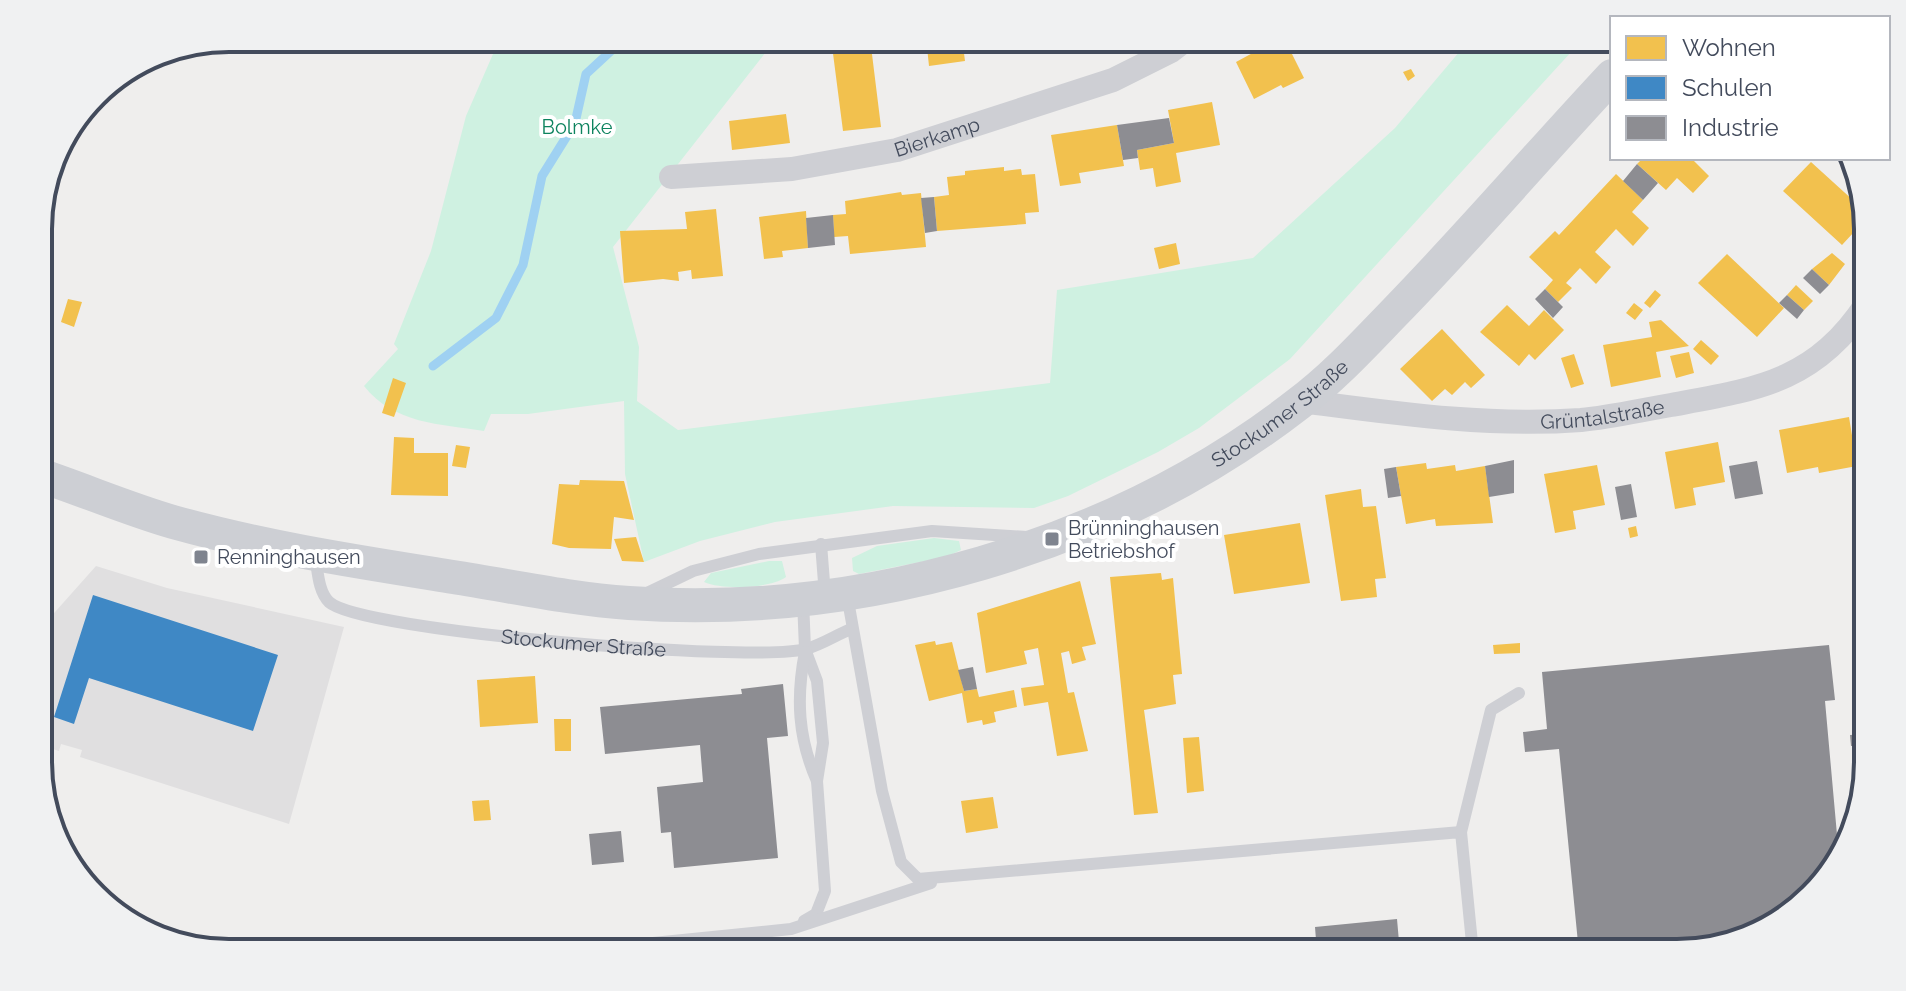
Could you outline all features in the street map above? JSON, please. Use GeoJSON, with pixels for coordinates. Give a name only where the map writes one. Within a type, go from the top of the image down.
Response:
{"type":"FeatureCollection","features":[{"type":"Feature","properties":{"kind":"main road","name":"Stockumer Straße"},"geometry":{"type":"LineString","coordinates":[[52,480],[169,521],[315,556],[632,603],[698,605],[825,594],[926,577],[987,561],[1073,530],[1180,481],[1264,430],[1342,366],[1480,225],[1610,78]]}},
{"type":"Feature","properties":{"kind":"street","name":"Bierkamp"},"geometry":{"type":"LineString","coordinates":[[671,177],[792,169],[897,150],[1113,80],[1169,52]]}},
{"type":"Feature","properties":{"kind":"street","name":"Grüntalstraße"},"geometry":{"type":"LineString","coordinates":[[1302,401],[1434,416],[1544,422],[1584,419],[1757,389],[1797,371],[1832,348],[1854,320]]}},
{"type":"Feature","properties":{"kind":"lane"},"geometry":{"type":"LineString","coordinates":[[632,603],[652,588],[693,571],[759,554],[932,531],[1027,537],[1073,530]]}},
{"type":"Feature","properties":{"kind":"lane"},"geometry":{"type":"LineString","coordinates":[[817,781],[803,749],[799,701],[805,649],[825,594],[821,544]]}},
{"type":"Feature","properties":{"kind":"lane","name":"Stockumer Straße"},"geometry":{"type":"LineString","coordinates":[[315,556],[321,591],[331,604],[371,615],[532,641],[704,652],[805,649],[851,629]]}},
{"type":"Feature","properties":{"kind":"lane"},"geometry":{"type":"LineString","coordinates":[[825,594],[851,629],[882,791],[901,862],[918,879],[1461,832]]}},
{"type":"Feature","properties":{"kind":"lane"},"geometry":{"type":"LineString","coordinates":[[791,929],[816,914],[825,891],[817,781],[823,743],[817,681],[805,649]]}},
{"type":"Feature","properties":{"kind":"lane"},"geometry":{"type":"LineString","coordinates":[[1472,939],[1461,832],[1491,710],[1519,693]]}},
{"type":"Feature","properties":{"kind":"lane"},"geometry":{"type":"LineString","coordinates":[[692,939],[791,929],[950,878]]}},
{"type":"Feature","properties":{"kind":"shaded area"},"geometry":{"type":"Polygon","coordinates":[[[96,566],[167,588],[344,627],[289,824],[80,757],[82,750],[61,744],[59,751],[52,749],[52,615],[96,566]]]}},
{"type":"Feature","properties":{"kind":"green space","name":"Bolmke"},"geometry":{"type":"Polygon","coordinates":[[[494,52],[766,52],[613,247],[639,347],[637,401],[678,430],[1050,383],[1057,290],[1253,258],[1395,128],[1459,52],[1571,52],[1290,359],[1199,428],[1158,452],[1068,496],[1034,508],[893,506],[775,522],[700,541],[644,562],[625,474],[624,401],[528,414],[491,414],[484,431],[435,424],[404,415],[376,399],[364,386],[398,349],[394,344],[431,251],[466,116],[494,52]]]}},
{"type":"Feature","properties":{"kind":"green space"},"geometry":{"type":"Polygon","coordinates":[[[934,538],[959,541],[961,550],[946,557],[859,574],[853,571],[852,558],[877,546],[934,538]]]}},
{"type":"Feature","properties":{"kind":"green space"},"geometry":{"type":"Polygon","coordinates":[[[782,561],[786,577],[769,584],[745,587],[704,582],[711,573],[782,561]]]}},
{"type":"Feature","properties":{"kind":"building: Wohnen"},"geometry":{"type":"Polygon","coordinates":[[[833,52],[872,52],[881,127],[843,131],[833,52]]]}},
{"type":"Feature","properties":{"kind":"building: Wohnen"},"geometry":{"type":"Polygon","coordinates":[[[928,52],[964,52],[965,61],[929,66],[928,52]]]}},
{"type":"Feature","properties":{"kind":"building: Wohnen"},"geometry":{"type":"Polygon","coordinates":[[[1254,52],[1291,52],[1304,78],[1283,88],[1281,85],[1254,99],[1236,62],[1254,52]]]}},
{"type":"Feature","properties":{"kind":"building: Wohnen"},"geometry":{"type":"Polygon","coordinates":[[[1411,69],[1415,76],[1408,81],[1403,72],[1411,69]]]}},
{"type":"Feature","properties":{"kind":"building: Wohnen"},"geometry":{"type":"Polygon","coordinates":[[[1212,102],[1220,145],[1176,153],[1181,182],[1156,187],[1153,168],[1140,170],[1137,150],[1174,143],[1168,110],[1212,102]]]}},
{"type":"Feature","properties":{"kind":"building: Wohnen"},"geometry":{"type":"Polygon","coordinates":[[[786,114],[790,143],[732,150],[729,121],[786,114]]]}},
{"type":"Feature","properties":{"kind":"building: Wohnen"},"geometry":{"type":"Polygon","coordinates":[[[1117,125],[1124,166],[1079,173],[1081,183],[1060,186],[1051,135],[1117,125]]]}},
{"type":"Feature","properties":{"kind":"building: Wohnen"},"geometry":{"type":"Polygon","coordinates":[[[1641,160],[1693,160],[1709,176],[1693,193],[1677,178],[1666,190],[1637,164],[1641,160]]]}},
{"type":"Feature","properties":{"kind":"building: Wohnen"},"geometry":{"type":"Polygon","coordinates":[[[1811,162],[1851,198],[1854,232],[1842,245],[1783,191],[1811,162]]]}},
{"type":"Feature","properties":{"kind":"building: Wohnen"},"geometry":{"type":"Polygon","coordinates":[[[1004,167],[1004,171],[1021,169],[1022,175],[1035,174],[1039,212],[1025,213],[1026,224],[937,231],[934,197],[949,195],[947,177],[965,175],[965,171],[1004,167]]]}},
{"type":"Feature","properties":{"kind":"building: Wohnen"},"geometry":{"type":"Polygon","coordinates":[[[1616,174],[1643,200],[1632,212],[1649,228],[1633,246],[1616,229],[1595,252],[1611,267],[1596,284],[1580,268],[1566,283],[1572,288],[1558,302],[1545,289],[1553,280],[1529,257],[1555,231],[1559,235],[1616,174]]]}},
{"type":"Feature","properties":{"kind":"building: Wohnen"},"geometry":{"type":"Polygon","coordinates":[[[901,192],[902,195],[921,193],[926,247],[850,254],[848,236],[834,237],[833,215],[846,214],[845,201],[901,192]]]}},
{"type":"Feature","properties":{"kind":"building: Wohnen"},"geometry":{"type":"Polygon","coordinates":[[[716,209],[723,276],[692,279],[691,270],[678,272],[679,281],[663,279],[624,283],[620,231],[687,229],[685,212],[716,209]]]}},
{"type":"Feature","properties":{"kind":"building: Wohnen"},"geometry":{"type":"Polygon","coordinates":[[[806,211],[808,248],[782,251],[783,257],[764,259],[759,217],[806,211]]]}},
{"type":"Feature","properties":{"kind":"building: Wohnen"},"geometry":{"type":"Polygon","coordinates":[[[1176,243],[1180,264],[1159,269],[1154,248],[1176,243]]]}},
{"type":"Feature","properties":{"kind":"building: Wohnen"},"geometry":{"type":"Polygon","coordinates":[[[1832,253],[1845,264],[1829,285],[1812,269],[1832,253]]]}},
{"type":"Feature","properties":{"kind":"building: Wohnen"},"geometry":{"type":"Polygon","coordinates":[[[1727,254],[1784,308],[1757,337],[1698,283],[1727,254]]]}},
{"type":"Feature","properties":{"kind":"building: Wohnen"},"geometry":{"type":"Polygon","coordinates":[[[1796,285],[1813,301],[1804,310],[1787,295],[1796,285]]]}},
{"type":"Feature","properties":{"kind":"building: Wohnen"},"geometry":{"type":"Polygon","coordinates":[[[1655,290],[1661,295],[1650,308],[1644,303],[1655,290]]]}},
{"type":"Feature","properties":{"kind":"building: Wohnen"},"geometry":{"type":"Polygon","coordinates":[[[68,299],[82,302],[74,327],[61,322],[68,299]]]}},
{"type":"Feature","properties":{"kind":"building: Wohnen"},"geometry":{"type":"Polygon","coordinates":[[[1634,303],[1643,310],[1635,320],[1626,313],[1634,303]]]}},
{"type":"Feature","properties":{"kind":"building: Wohnen"},"geometry":{"type":"Polygon","coordinates":[[[1507,305],[1529,326],[1544,310],[1564,330],[1535,360],[1529,354],[1519,366],[1480,332],[1507,305]]]}},
{"type":"Feature","properties":{"kind":"building: Wohnen"},"geometry":{"type":"Polygon","coordinates":[[[1661,320],[1689,346],[1656,352],[1661,377],[1611,387],[1603,345],[1652,337],[1649,322],[1661,320]]]}},
{"type":"Feature","properties":{"kind":"building: Wohnen"},"geometry":{"type":"Polygon","coordinates":[[[1442,329],[1485,375],[1471,388],[1465,382],[1452,395],[1445,389],[1432,401],[1400,369],[1442,329]]]}},
{"type":"Feature","properties":{"kind":"building: Wohnen"},"geometry":{"type":"Polygon","coordinates":[[[1701,340],[1719,356],[1711,365],[1693,349],[1701,340]]]}},
{"type":"Feature","properties":{"kind":"building: Wohnen"},"geometry":{"type":"Polygon","coordinates":[[[1689,352],[1694,373],[1676,378],[1670,356],[1689,352]]]}},
{"type":"Feature","properties":{"kind":"building: Wohnen"},"geometry":{"type":"Polygon","coordinates":[[[1574,354],[1584,384],[1571,388],[1561,358],[1574,354]]]}},
{"type":"Feature","properties":{"kind":"building: Wohnen"},"geometry":{"type":"Polygon","coordinates":[[[393,378],[406,383],[394,417],[382,413],[393,378]]]}},
{"type":"Feature","properties":{"kind":"building: Wohnen"},"geometry":{"type":"Polygon","coordinates":[[[1849,417],[1854,467],[1819,473],[1818,467],[1787,473],[1779,430],[1849,417]]]}},
{"type":"Feature","properties":{"kind":"building: Wohnen"},"geometry":{"type":"Polygon","coordinates":[[[394,437],[414,438],[414,453],[448,453],[448,496],[391,495],[394,437]]]}},
{"type":"Feature","properties":{"kind":"building: Wohnen"},"geometry":{"type":"Polygon","coordinates":[[[1718,442],[1725,482],[1693,488],[1696,505],[1675,509],[1665,452],[1718,442]]]}},
{"type":"Feature","properties":{"kind":"building: Wohnen"},"geometry":{"type":"Polygon","coordinates":[[[456,445],[470,447],[466,468],[452,466],[456,445]]]}},
{"type":"Feature","properties":{"kind":"building: Wohnen"},"geometry":{"type":"Polygon","coordinates":[[[1426,463],[1427,469],[1455,465],[1456,471],[1485,466],[1493,523],[1436,526],[1435,519],[1406,524],[1396,467],[1426,463]]]}},
{"type":"Feature","properties":{"kind":"building: Wohnen"},"geometry":{"type":"Polygon","coordinates":[[[1597,465],[1605,505],[1573,511],[1576,529],[1555,533],[1544,474],[1597,465]]]}},
{"type":"Feature","properties":{"kind":"building: Wohnen"},"geometry":{"type":"Polygon","coordinates":[[[580,480],[624,481],[634,520],[614,517],[611,549],[569,548],[552,544],[559,484],[579,485],[580,480]]]}},
{"type":"Feature","properties":{"kind":"building: Wohnen"},"geometry":{"type":"Polygon","coordinates":[[[1361,489],[1363,507],[1376,506],[1386,578],[1375,579],[1377,597],[1341,601],[1325,495],[1361,489]]]}},
{"type":"Feature","properties":{"kind":"building: Wohnen"},"geometry":{"type":"Polygon","coordinates":[[[1300,523],[1310,583],[1234,594],[1224,535],[1300,523]]]}},
{"type":"Feature","properties":{"kind":"building: Wohnen"},"geometry":{"type":"Polygon","coordinates":[[[1636,526],[1638,536],[1630,538],[1628,528],[1636,526]]]}},
{"type":"Feature","properties":{"kind":"building: Wohnen"},"geometry":{"type":"Polygon","coordinates":[[[636,537],[644,562],[622,561],[614,539],[636,537]]]}},
{"type":"Feature","properties":{"kind":"building: Wohnen"},"geometry":{"type":"Polygon","coordinates":[[[1161,573],[1162,580],[1173,578],[1182,674],[1173,675],[1176,704],[1144,710],[1158,813],[1134,815],[1110,577],[1161,573]]]}},
{"type":"Feature","properties":{"kind":"building: Wohnen"},"geometry":{"type":"Polygon","coordinates":[[[1080,581],[1096,644],[1082,647],[1086,660],[1072,664],[1069,651],[1061,653],[1068,693],[1074,692],[1088,751],[1057,756],[1048,702],[1024,706],[1021,688],[1044,685],[1038,648],[1024,651],[1027,664],[986,673],[977,613],[1080,581]]]}},
{"type":"Feature","properties":{"kind":"building: Wohnen"},"geometry":{"type":"Polygon","coordinates":[[[935,641],[936,645],[952,642],[964,691],[977,689],[979,697],[1014,690],[1017,707],[994,712],[996,722],[983,725],[982,720],[967,723],[962,693],[929,701],[915,645],[935,641]]]}},
{"type":"Feature","properties":{"kind":"building: Wohnen"},"geometry":{"type":"Polygon","coordinates":[[[1520,643],[1520,653],[1494,654],[1493,645],[1520,643]]]}},
{"type":"Feature","properties":{"kind":"building: Wohnen"},"geometry":{"type":"Polygon","coordinates":[[[535,676],[538,723],[480,727],[477,680],[535,676]]]}},
{"type":"Feature","properties":{"kind":"building: Wohnen"},"geometry":{"type":"Polygon","coordinates":[[[554,719],[571,719],[571,751],[555,751],[554,719]]]}},
{"type":"Feature","properties":{"kind":"building: Wohnen"},"geometry":{"type":"Polygon","coordinates":[[[1199,737],[1204,791],[1187,793],[1183,738],[1199,737]]]}},
{"type":"Feature","properties":{"kind":"building: Wohnen"},"geometry":{"type":"Polygon","coordinates":[[[993,797],[998,828],[966,833],[961,801],[993,797]]]}},
{"type":"Feature","properties":{"kind":"building: Wohnen"},"geometry":{"type":"Polygon","coordinates":[[[489,800],[491,820],[474,821],[472,801],[489,800]]]}},
{"type":"Feature","properties":{"kind":"building: Schulen"},"geometry":{"type":"Polygon","coordinates":[[[93,595],[278,655],[253,731],[89,678],[74,724],[54,717],[93,595]]]}},
{"type":"Feature","properties":{"kind":"building: Industrie"},"geometry":{"type":"Polygon","coordinates":[[[1169,118],[1174,143],[1137,150],[1138,158],[1123,160],[1117,125],[1169,118]]]}},
{"type":"Feature","properties":{"kind":"building: Industrie"},"geometry":{"type":"Polygon","coordinates":[[[1637,164],[1658,183],[1643,200],[1623,181],[1637,164]]]}},
{"type":"Feature","properties":{"kind":"building: Industrie"},"geometry":{"type":"Polygon","coordinates":[[[934,197],[937,231],[925,233],[921,198],[934,197]]]}},
{"type":"Feature","properties":{"kind":"building: Industrie"},"geometry":{"type":"Polygon","coordinates":[[[833,215],[835,245],[808,248],[806,218],[833,215]]]}},
{"type":"Feature","properties":{"kind":"building: Industrie"},"geometry":{"type":"Polygon","coordinates":[[[1812,269],[1829,285],[1820,294],[1803,278],[1812,269]]]}},
{"type":"Feature","properties":{"kind":"building: Industrie"},"geometry":{"type":"Polygon","coordinates":[[[1545,289],[1563,307],[1553,318],[1535,299],[1545,289]]]}},
{"type":"Feature","properties":{"kind":"building: Industrie"},"geometry":{"type":"Polygon","coordinates":[[[1787,295],[1804,310],[1797,319],[1779,303],[1787,295]]]}},
{"type":"Feature","properties":{"kind":"building: Industrie"},"geometry":{"type":"Polygon","coordinates":[[[1514,460],[1514,493],[1489,497],[1485,466],[1514,460]]]}},
{"type":"Feature","properties":{"kind":"building: Industrie"},"geometry":{"type":"Polygon","coordinates":[[[1757,461],[1763,494],[1735,499],[1729,466],[1757,461]]]}},
{"type":"Feature","properties":{"kind":"building: Industrie"},"geometry":{"type":"Polygon","coordinates":[[[1396,467],[1401,496],[1388,498],[1384,469],[1396,467]]]}},
{"type":"Feature","properties":{"kind":"building: Industrie"},"geometry":{"type":"Polygon","coordinates":[[[1631,484],[1637,517],[1621,520],[1615,487],[1631,484]]]}},
{"type":"Feature","properties":{"kind":"building: Industrie"},"geometry":{"type":"Polygon","coordinates":[[[1829,645],[1835,700],[1825,701],[1837,837],[1824,860],[1794,895],[1755,921],[1734,930],[1688,939],[1578,939],[1559,749],[1525,752],[1523,732],[1547,729],[1542,672],[1829,645]]]}},
{"type":"Feature","properties":{"kind":"building: Industrie"},"geometry":{"type":"Polygon","coordinates":[[[973,667],[977,689],[964,691],[958,670],[973,667]]]}},
{"type":"Feature","properties":{"kind":"building: Industrie"},"geometry":{"type":"Polygon","coordinates":[[[783,684],[788,736],[767,738],[778,858],[674,868],[671,832],[661,833],[657,787],[703,782],[700,745],[605,754],[600,707],[742,694],[741,689],[783,684]]]}},
{"type":"Feature","properties":{"kind":"building: Industrie"},"geometry":{"type":"Polygon","coordinates":[[[621,831],[624,862],[592,865],[589,834],[621,831]]]}},
{"type":"Feature","properties":{"kind":"building: Industrie"},"geometry":{"type":"Polygon","coordinates":[[[1397,919],[1399,939],[1316,939],[1315,927],[1397,919]]]}},
{"type":"Feature","properties":{"kind":"waterway"},"geometry":{"type":"LineString","coordinates":[[433,366],[496,318],[523,265],[542,176],[575,123],[586,74],[610,52]]}},
{"type":"Feature","properties":{"kind":"place","name":"Brünninghausen Betriebshof"},"geometry":{"type":"Point","coordinates":[1052,539]}},
{"type":"Feature","properties":{"kind":"place","name":"Renninghausen"},"geometry":{"type":"Point","coordinates":[201,557]}}]}
